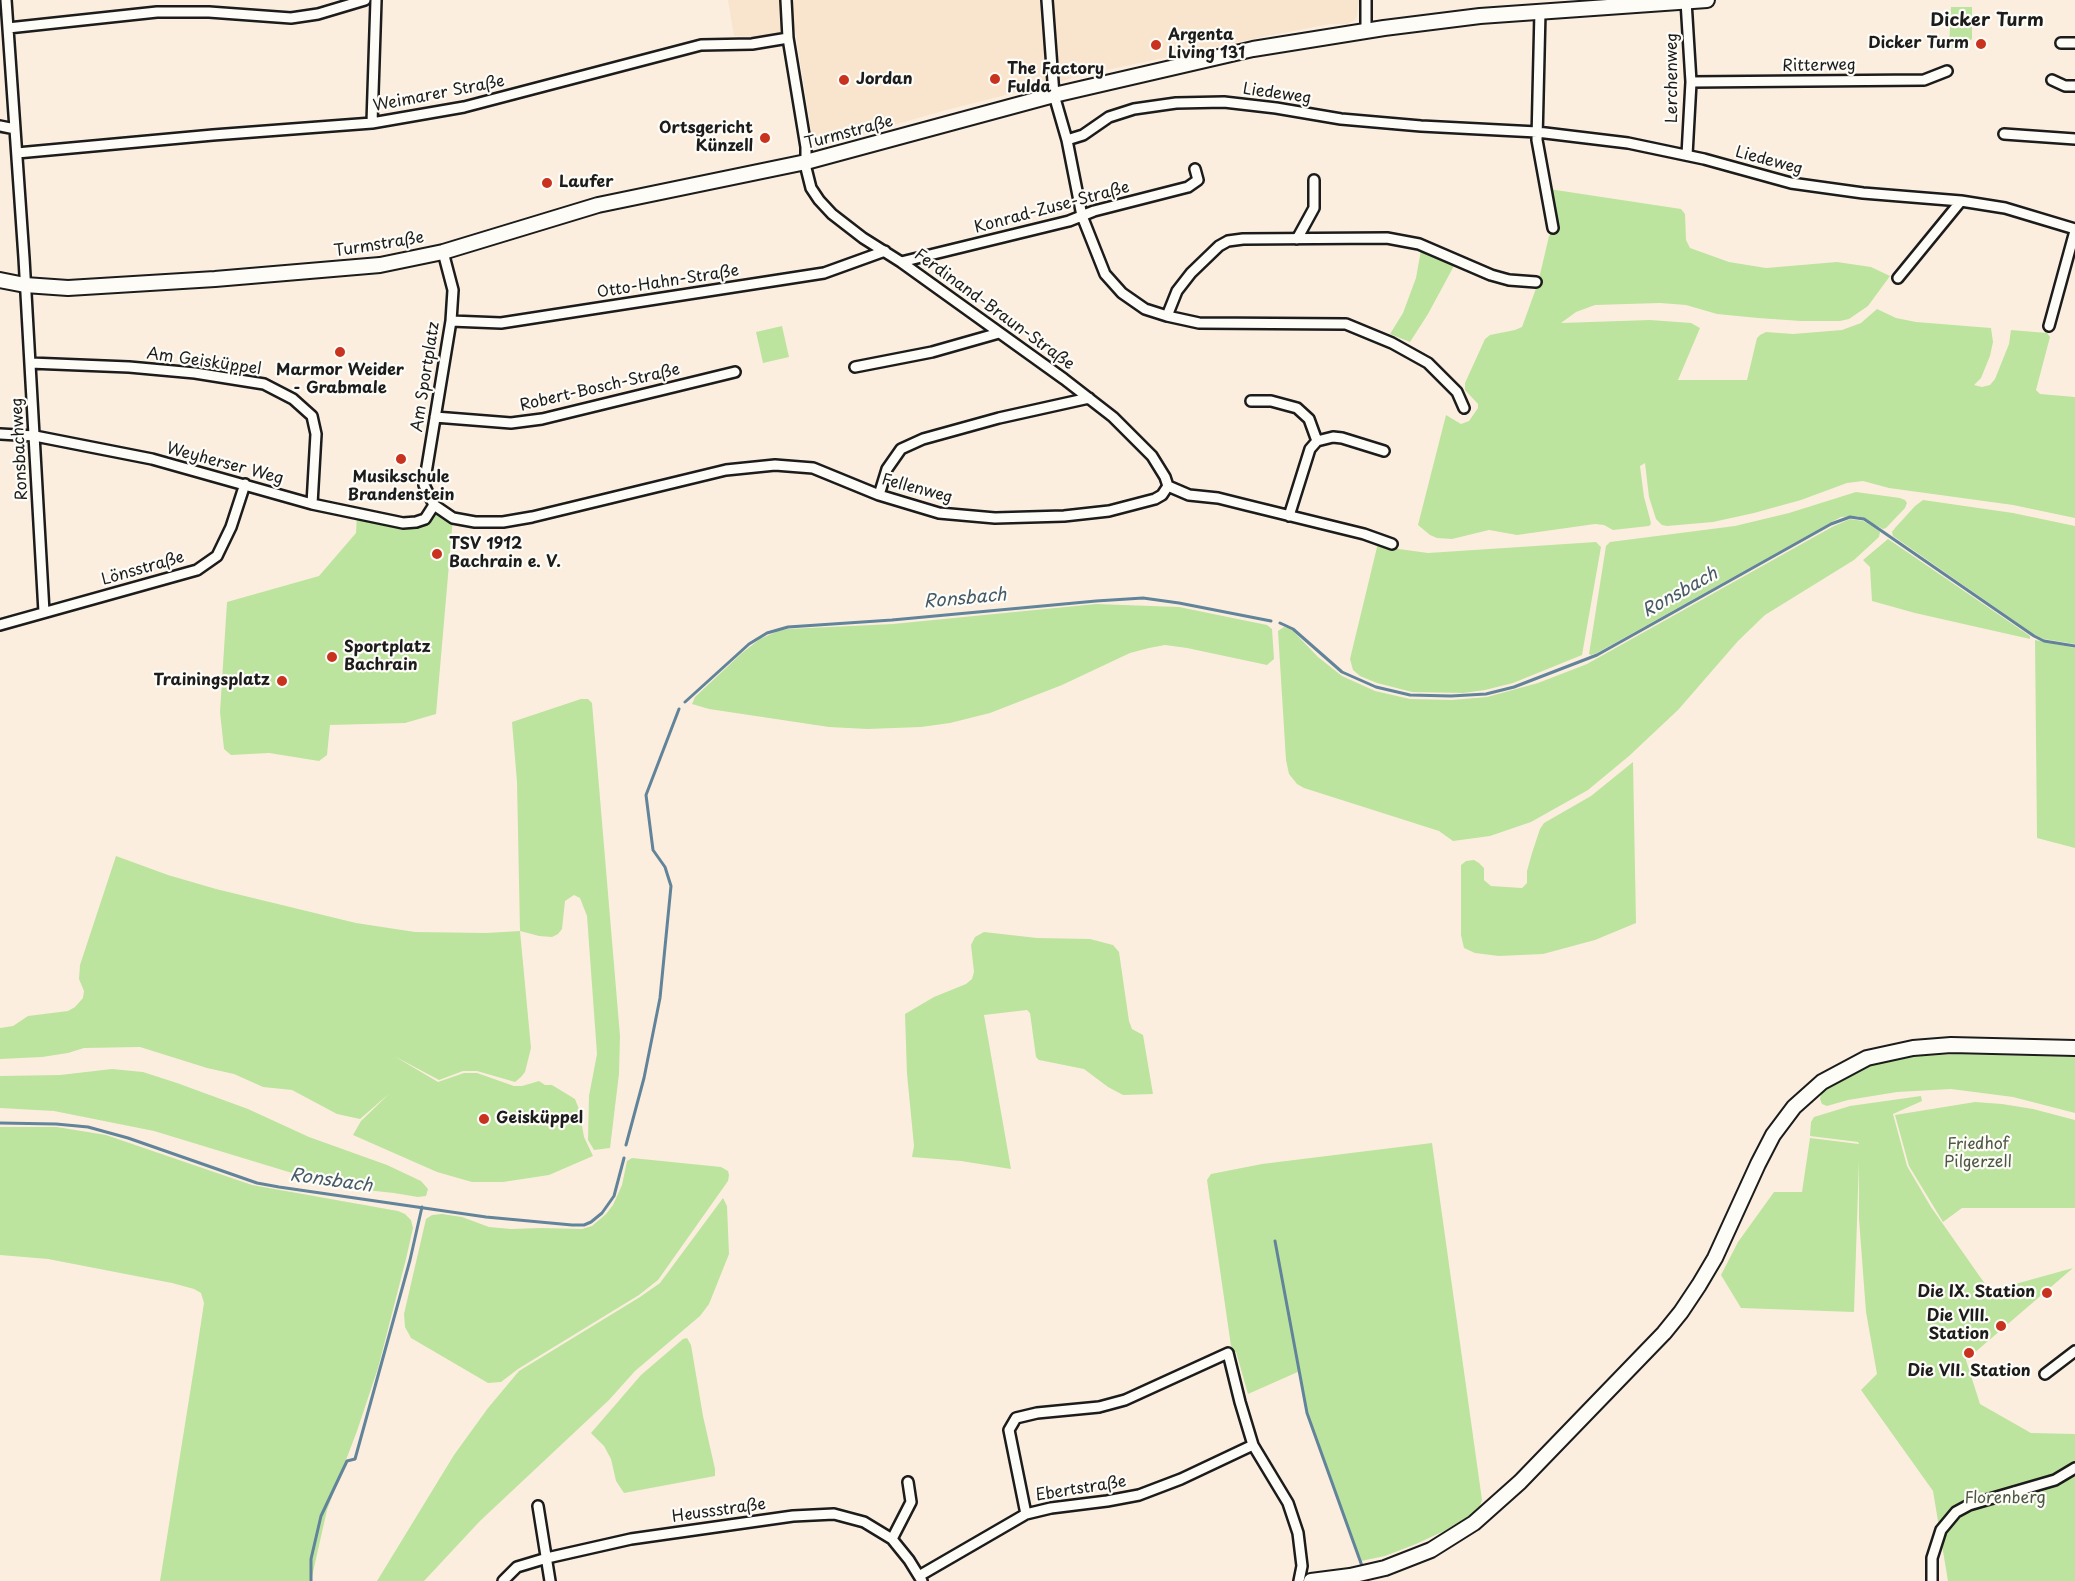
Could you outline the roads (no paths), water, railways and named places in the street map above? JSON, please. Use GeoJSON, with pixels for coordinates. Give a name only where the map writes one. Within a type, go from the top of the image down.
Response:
{"type":"FeatureCollection","features":[{"type":"Feature","properties":{"kind":"main road","name":"Turmstraße"},"geometry":{"type":"LineString","coordinates":[[0,280],[25,285],[68,288],[215,279],[380,265],[443,252],[608,202],[806,162],[1054,95],[1253,49],[1366,30],[1469,17],[1707,0]]}},
{"type":"Feature","properties":{"kind":"main road"},"geometry":{"type":"LineString","coordinates":[[1311,1581],[1385,1568],[1431,1550],[1474,1524],[1520,1482],[1664,1333],[1681,1312],[1714,1258],[1773,1136],[1794,1107],[1822,1082],[1867,1058],[1913,1048],[1951,1046],[2075,1048]]}},
{"type":"Feature","properties":{"kind":"street","name":"Ronsbachweg"},"geometry":{"type":"LineString","coordinates":[[6,0],[35,436],[44,612]]}},
{"type":"Feature","properties":{"kind":"street"},"geometry":{"type":"LineString","coordinates":[[8,28],[157,12],[209,12],[291,18],[327,12],[365,0]]}},
{"type":"Feature","properties":{"kind":"street"},"geometry":{"type":"LineString","coordinates":[[372,123],[376,0]]}},
{"type":"Feature","properties":{"kind":"street","name":"Ferdinand-Braun-Straße"},"geometry":{"type":"LineString","coordinates":[[786,0],[788,38],[806,147],[806,162],[811,188],[819,200],[841,222],[901,262],[1089,398],[1141,444],[1158,465],[1168,486]]}},
{"type":"Feature","properties":{"kind":"street"},"geometry":{"type":"LineString","coordinates":[[1047,0],[1054,95],[1067,140],[1082,216],[1105,274],[1122,293],[1145,309],[1199,323],[1346,324],[1392,343],[1428,363],[1457,392],[1464,408]]}},
{"type":"Feature","properties":{"kind":"street"},"geometry":{"type":"LineString","coordinates":[[1366,0],[1366,30]]}},
{"type":"Feature","properties":{"kind":"street","name":"Lerchenweg"},"geometry":{"type":"LineString","coordinates":[[1686,1],[1691,82],[1687,155]]}},
{"type":"Feature","properties":{"kind":"street"},"geometry":{"type":"LineString","coordinates":[[1540,11],[1537,132],[1553,228]]}},
{"type":"Feature","properties":{"kind":"street","name":"Weimarer Straße"},"geometry":{"type":"LineString","coordinates":[[17,153],[372,123],[464,107],[701,45],[752,44],[788,38]]}},
{"type":"Feature","properties":{"kind":"street"},"geometry":{"type":"LineString","coordinates":[[2061,43],[2075,44]]}},
{"type":"Feature","properties":{"kind":"street","name":"Ritterweg"},"geometry":{"type":"LineString","coordinates":[[1691,82],[1923,80],[1947,71]]}},
{"type":"Feature","properties":{"kind":"street"},"geometry":{"type":"LineString","coordinates":[[2052,80],[2065,86],[2075,86]]}},
{"type":"Feature","properties":{"kind":"street","name":"Liedeweg"},"geometry":{"type":"LineString","coordinates":[[1067,140],[1083,135],[1109,117],[1157,105],[1224,102],[1341,118],[1421,126],[1537,132],[1628,143],[1687,155],[1808,186],[1961,201],[2006,208],[2075,230]]}},
{"type":"Feature","properties":{"kind":"street"},"geometry":{"type":"LineString","coordinates":[[0,126],[15,129]]}},
{"type":"Feature","properties":{"kind":"street"},"geometry":{"type":"LineString","coordinates":[[2004,134],[2075,139]]}},
{"type":"Feature","properties":{"kind":"street","name":"Konrad-Zuse-Straße"},"geometry":{"type":"LineString","coordinates":[[901,262],[1069,221],[1188,187],[1198,180],[1195,169]]}},
{"type":"Feature","properties":{"kind":"street"},"geometry":{"type":"LineString","coordinates":[[1297,239],[1314,208],[1314,180]]}},
{"type":"Feature","properties":{"kind":"street"},"geometry":{"type":"LineString","coordinates":[[1898,278],[1961,201]]}},
{"type":"Feature","properties":{"kind":"street"},"geometry":{"type":"LineString","coordinates":[[2049,326],[2075,230]]}},
{"type":"Feature","properties":{"kind":"street"},"geometry":{"type":"LineString","coordinates":[[1167,316],[1177,291],[1191,273],[1219,246],[1228,241],[1243,239],[1387,238],[1419,244],[1491,275],[1509,280],[1536,282]]}},
{"type":"Feature","properties":{"kind":"street","name":"Otto-Hahn-Straße"},"geometry":{"type":"LineString","coordinates":[[451,321],[501,323],[824,273],[885,251]]}},
{"type":"Feature","properties":{"kind":"street","name":"Am Sportplatz"},"geometry":{"type":"LineString","coordinates":[[434,505],[424,485],[451,321],[453,290],[443,252]]}},
{"type":"Feature","properties":{"kind":"street"},"geometry":{"type":"LineString","coordinates":[[855,367],[932,352],[999,333]]}},
{"type":"Feature","properties":{"kind":"street","name":"Am Geisküppel"},"geometry":{"type":"LineString","coordinates":[[30,363],[129,366],[264,384],[293,399],[312,416],[316,434],[312,504]]}},
{"type":"Feature","properties":{"kind":"street","name":"Robert-Bosch-Straße"},"geometry":{"type":"LineString","coordinates":[[435,417],[511,423],[542,419],[735,372]]}},
{"type":"Feature","properties":{"kind":"street"},"geometry":{"type":"LineString","coordinates":[[879,495],[886,469],[901,449],[923,439],[999,418],[1089,398]]}},
{"type":"Feature","properties":{"kind":"street"},"geometry":{"type":"LineString","coordinates":[[1251,402],[1271,401],[1297,408],[1309,419],[1317,441]]}},
{"type":"Feature","properties":{"kind":"street","name":"Weyherser Weg"},"geometry":{"type":"LineString","coordinates":[[0,434],[35,436],[152,459],[312,504],[403,523],[424,519],[434,505]]}},
{"type":"Feature","properties":{"kind":"street"},"geometry":{"type":"LineString","coordinates":[[1289,516],[1310,449],[1317,441],[1342,438],[1383,451]]}},
{"type":"Feature","properties":{"kind":"street","name":"Fellenweg"},"geometry":{"type":"LineString","coordinates":[[434,505],[453,518],[475,522],[502,522],[532,517],[726,470],[775,465],[813,468],[879,495],[939,513],[995,518],[1041,517],[1109,511],[1155,499],[1162,495],[1168,486]]}},
{"type":"Feature","properties":{"kind":"street","name":"Lönsstraße"},"geometry":{"type":"LineString","coordinates":[[0,625],[197,570],[217,556],[231,527],[245,484]]}},
{"type":"Feature","properties":{"kind":"street"},"geometry":{"type":"LineString","coordinates":[[1168,486],[1189,495],[1218,498],[1364,534],[1392,544]]}},
{"type":"Feature","properties":{"kind":"street"},"geometry":{"type":"LineString","coordinates":[[2045,1374],[2075,1351]]}},
{"type":"Feature","properties":{"kind":"street"},"geometry":{"type":"LineString","coordinates":[[1026,1514],[1009,1430],[1011,1422],[1021,1415],[1099,1407],[1125,1400],[1228,1353],[1253,1445],[1288,1503],[1298,1533],[1302,1566],[1299,1581]]}},
{"type":"Feature","properties":{"kind":"street","name":"Ebertstraße"},"geometry":{"type":"LineString","coordinates":[[920,1579],[1026,1514],[1139,1495],[1181,1479],[1253,1445]]}},
{"type":"Feature","properties":{"kind":"street"},"geometry":{"type":"LineString","coordinates":[[1932,1581],[1932,1558],[1941,1530],[1956,1512],[1970,1505],[2055,1479],[2075,1468]]}},
{"type":"Feature","properties":{"kind":"street"},"geometry":{"type":"LineString","coordinates":[[892,1539],[910,1502],[908,1482]]}},
{"type":"Feature","properties":{"kind":"street"},"geometry":{"type":"LineString","coordinates":[[538,1506],[550,1581]]}},
{"type":"Feature","properties":{"kind":"street","name":"Heussstraße"},"geometry":{"type":"LineString","coordinates":[[503,1581],[517,1567],[631,1539],[813,1514],[850,1517],[878,1529],[892,1539],[905,1554],[920,1579]]}},
{"type":"Feature","properties":{"kind":"waterway","name":"Ronsbach"},"geometry":{"type":"LineString","coordinates":[[1280,623],[1293,629],[1342,672],[1376,687],[1410,695],[1486,694],[1514,687],[1597,655],[1831,524],[1850,517],[1864,519],[2034,636],[2044,641],[2075,646]]}},
{"type":"Feature","properties":{"kind":"waterway","name":"Ronsbach"},"geometry":{"type":"LineString","coordinates":[[685,702],[749,644],[767,633],[788,627],[1143,598],[1271,621]]}},
{"type":"Feature","properties":{"kind":"waterway","name":"Ronsbach"},"geometry":{"type":"LineString","coordinates":[[626,1145],[644,1078],[660,998],[671,886],[665,867],[653,850],[646,795],[679,709]]}},
{"type":"Feature","properties":{"kind":"waterway","name":"Ronsbach"},"geometry":{"type":"LineString","coordinates":[[0,1123],[88,1127],[128,1138],[257,1183],[279,1187],[486,1217],[572,1225],[584,1225],[602,1213],[614,1196],[624,1158]]}},
{"type":"Feature","properties":{"kind":"waterway"},"geometry":{"type":"LineString","coordinates":[[311,1581],[311,1559],[321,1516],[347,1461],[355,1459],[410,1260],[422,1207]]}},
{"type":"Feature","properties":{"kind":"waterway"},"geometry":{"type":"LineString","coordinates":[[1275,1241],[1307,1413],[1362,1566]]}},
{"type":"Feature","properties":{"kind":"place","name":"Dicker Turm"},"geometry":{"type":"Point","coordinates":[1981,44]}},
{"type":"Feature","properties":{"kind":"place","name":"Argenta Living 131"},"geometry":{"type":"Point","coordinates":[1156,45]}},
{"type":"Feature","properties":{"kind":"place","name":"The Factory Fulda"},"geometry":{"type":"Point","coordinates":[995,79]}},
{"type":"Feature","properties":{"kind":"place","name":"Jordan"},"geometry":{"type":"Point","coordinates":[844,80]}},
{"type":"Feature","properties":{"kind":"place","name":"Ortsgericht Künzell"},"geometry":{"type":"Point","coordinates":[765,138]}},
{"type":"Feature","properties":{"kind":"place","name":"Laufer"},"geometry":{"type":"Point","coordinates":[547,183]}},
{"type":"Feature","properties":{"kind":"place","name":"Marmor Weider - Grabmale"},"geometry":{"type":"Point","coordinates":[340,352]}},
{"type":"Feature","properties":{"kind":"place","name":"Musikschule Brandenstein"},"geometry":{"type":"Point","coordinates":[401,459]}},
{"type":"Feature","properties":{"kind":"place","name":"TSV 1912 Bachrain e. V."},"geometry":{"type":"Point","coordinates":[437,554]}},
{"type":"Feature","properties":{"kind":"place","name":"Sportplatz Bachrain"},"geometry":{"type":"Point","coordinates":[332,657]}},
{"type":"Feature","properties":{"kind":"place","name":"Trainingsplatz"},"geometry":{"type":"Point","coordinates":[282,681]}},
{"type":"Feature","properties":{"kind":"place","name":"Geisküppel"},"geometry":{"type":"Point","coordinates":[484,1119]}},
{"type":"Feature","properties":{"kind":"place","name":"Die IX. Station"},"geometry":{"type":"Point","coordinates":[2047,1293]}},
{"type":"Feature","properties":{"kind":"place","name":"Die VIII. Station"},"geometry":{"type":"Point","coordinates":[2001,1326]}},
{"type":"Feature","properties":{"kind":"place","name":"Die VII. Station"},"geometry":{"type":"Point","coordinates":[1969,1353]}},
{"type":"Feature","properties":{"kind":"district","name":"Dicker Turm"},"geometry":{"type":"Point","coordinates":[1987,21]}},
{"type":"Feature","properties":{"kind":"park label","name":"Friedhof Pilgerzell"},"geometry":{"type":"Point","coordinates":[1978,1154]}},
{"type":"Feature","properties":{"kind":"park label","name":"Florenberg"},"geometry":{"type":"Point","coordinates":[2005,1499]}}]}
